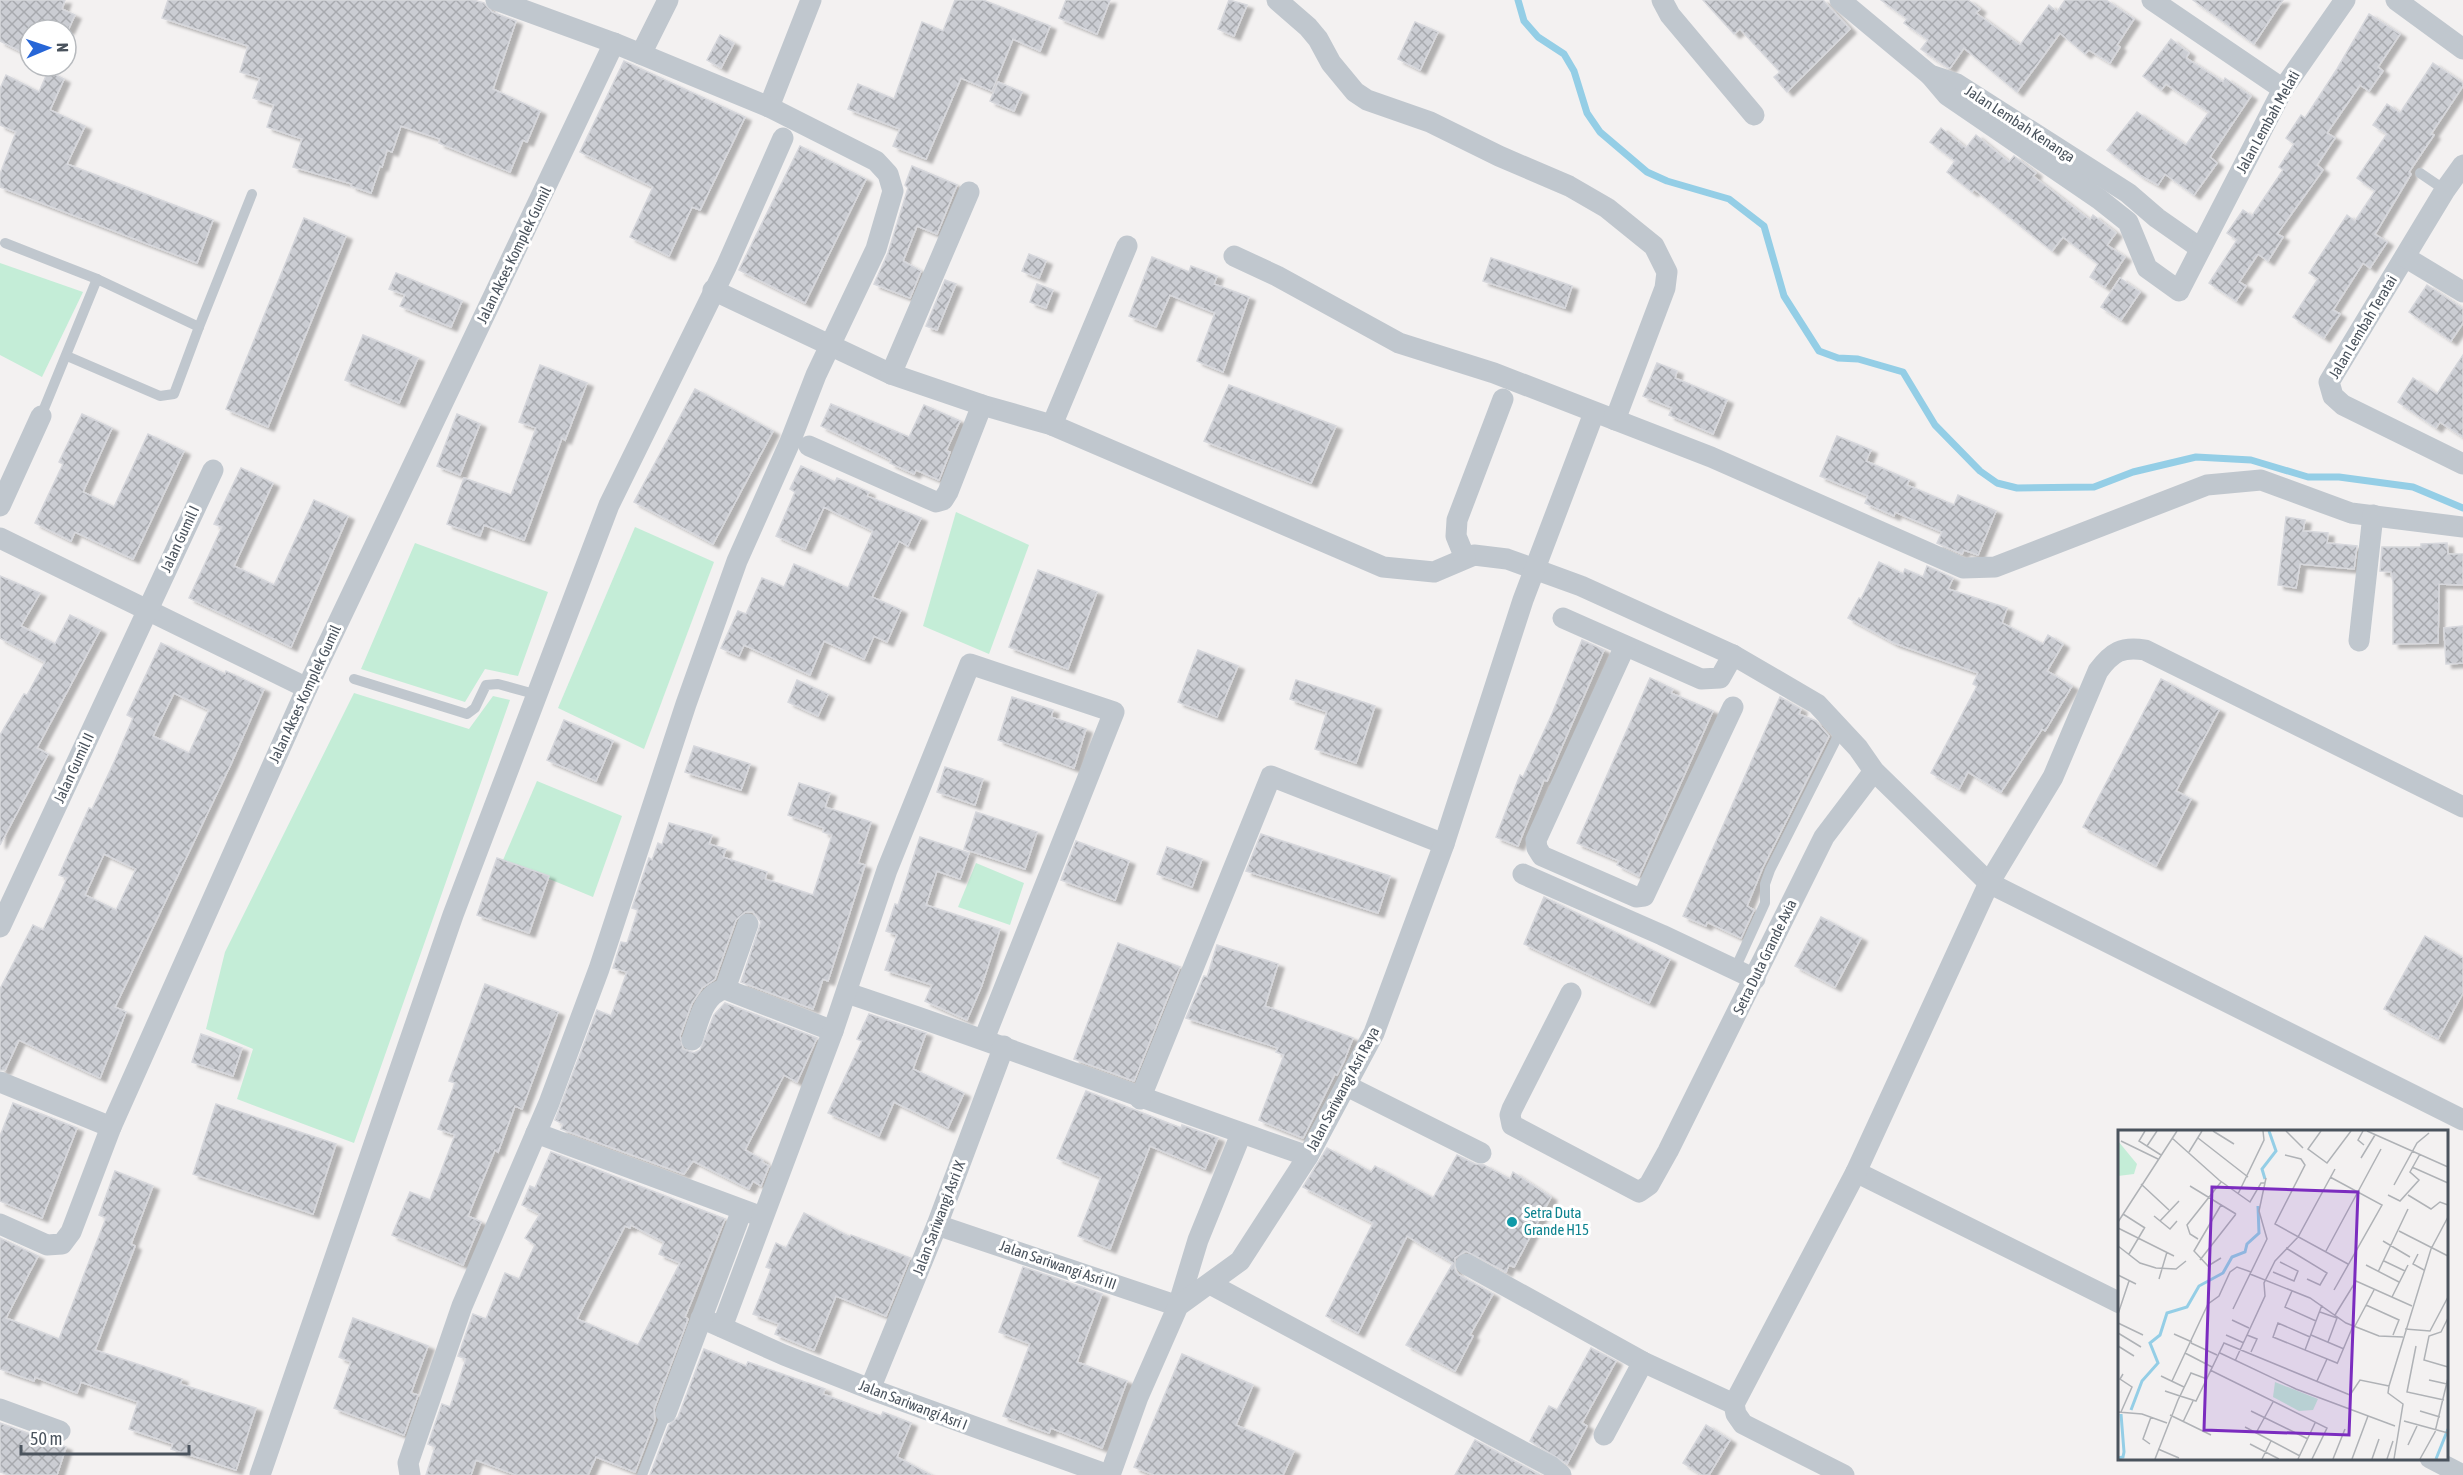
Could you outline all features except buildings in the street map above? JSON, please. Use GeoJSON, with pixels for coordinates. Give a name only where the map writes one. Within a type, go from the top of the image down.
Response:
{"type":"FeatureCollection","features":[{"type":"Feature","properties":{"kind":"street"},"geometry":{"type":"LineString","coordinates":[[641,54],[668,0]]}},
{"type":"Feature","properties":{"kind":"street"},"geometry":{"type":"LineString","coordinates":[[769,107],[811,0]]}},
{"type":"Feature","properties":{"kind":"street"},"geometry":{"type":"LineString","coordinates":[[1277,0],[1308,27],[1318,39],[1331,63],[1355,92],[1367,100],[1430,122],[1499,156],[1569,186],[1607,208],[1654,246],[1666,272],[1665,288],[1615,420]]}},
{"type":"Feature","properties":{"kind":"street"},"geometry":{"type":"LineString","coordinates":[[1662,0],[1671,15],[1754,115]]}},
{"type":"Feature","properties":{"kind":"street","name":"Jalan Lembah Kenanga"},"geometry":{"type":"LineString","coordinates":[[1840,0],[1930,75],[1957,84],[2128,193],[2157,218],[2200,248]]}},
{"type":"Feature","properties":{"kind":"street"},"geometry":{"type":"LineString","coordinates":[[2152,0],[2283,89]]}},
{"type":"Feature","properties":{"kind":"street","name":"Jalan Lembah Melati"},"geometry":{"type":"LineString","coordinates":[[1930,75],[1947,96],[2099,199],[2128,222],[2146,268],[2179,291],[2283,89],[2345,0]]}},
{"type":"Feature","properties":{"kind":"street"},"geometry":{"type":"LineString","coordinates":[[2396,0],[2463,49]]}},
{"type":"Feature","properties":{"kind":"street"},"geometry":{"type":"LineString","coordinates":[[410,1475],[408,1463],[462,1306],[536,1133],[599,969],[686,704],[737,561],[790,442],[816,375],[876,249],[890,208],[893,191],[888,174],[876,161],[769,107],[509,2]]}},
{"type":"Feature","properties":{"kind":"street","name":"Jalan Akses Komplek Gumil"},"geometry":{"type":"LineString","coordinates":[[0,1224],[47,1245],[62,1244],[71,1232],[111,1127],[307,688],[614,43]]}},
{"type":"Feature","properties":{"kind":"street"},"geometry":{"type":"LineString","coordinates":[[260,1475],[453,915],[609,505],[726,267],[783,138]]}},
{"type":"Feature","properties":{"kind":"street","name":"Jalan Lembah Teratai"},"geometry":{"type":"LineString","coordinates":[[2463,165],[2445,190],[2329,382],[2333,396],[2343,405],[2463,464]]}},
{"type":"Feature","properties":{"kind":"street"},"geometry":{"type":"LineString","coordinates":[[891,374],[969,192]]}},
{"type":"Feature","properties":{"kind":"street"},"geometry":{"type":"LineString","coordinates":[[1052,425],[1127,246]]}},
{"type":"Feature","properties":{"kind":"street"},"geometry":{"type":"LineString","coordinates":[[1234,256],[1399,344],[1494,373],[1711,457],[1963,568],[1995,567],[2207,485],[2240,480],[2261,480],[2351,513],[2463,527]]}},
{"type":"Feature","properties":{"kind":"street"},"geometry":{"type":"LineString","coordinates":[[2405,257],[2463,292]]}},
{"type":"Feature","properties":{"kind":"street"},"geometry":{"type":"LineString","coordinates":[[713,290],[891,374],[982,405],[1052,425],[1383,567],[1434,572],[1474,555],[1490,555],[1552,574],[1733,655],[1817,704],[1874,771],[1989,883],[2463,1120]]}},
{"type":"Feature","properties":{"kind":"street"},"geometry":{"type":"LineString","coordinates":[[1465,558],[1456,536],[1457,520],[1503,399]]}},
{"type":"Feature","properties":{"kind":"street"},"geometry":{"type":"LineString","coordinates":[[809,446],[936,502],[944,500],[948,492],[982,405]]}},
{"type":"Feature","properties":{"kind":"street","name":"Jalan Sariwangi Asri Raya"},"geometry":{"type":"LineString","coordinates":[[1178,1306],[1240,1261],[1308,1156],[1374,1033],[1444,844],[1528,591],[1594,412]]}},
{"type":"Feature","properties":{"kind":"street"},"geometry":{"type":"LineString","coordinates":[[2,492],[41,416]]}},
{"type":"Feature","properties":{"kind":"street","name":"Jalan Gumil I"},"geometry":{"type":"LineString","coordinates":[[147,609],[213,470]]}},
{"type":"Feature","properties":{"kind":"street"},"geometry":{"type":"LineString","coordinates":[[2358,641],[2373,515]]}},
{"type":"Feature","properties":{"kind":"street"},"geometry":{"type":"LineString","coordinates":[[0,538],[307,688]]}},
{"type":"Feature","properties":{"kind":"street","name":"Jalan Gumil II"},"geometry":{"type":"LineString","coordinates":[[0,927],[147,609]]}},
{"type":"Feature","properties":{"kind":"street"},"geometry":{"type":"LineString","coordinates":[[1563,618],[1701,680],[1720,678],[1733,655]]}},
{"type":"Feature","properties":{"kind":"street"},"geometry":{"type":"LineString","coordinates":[[1625,646],[1536,840],[1537,848],[1542,856],[1636,897],[1644,896],[1733,707]]}},
{"type":"Feature","properties":{"kind":"street"},"geometry":{"type":"LineString","coordinates":[[1844,1475],[1743,1424],[1736,1414],[1734,1404],[1857,1172],[1989,883],[2053,777],[2098,671],[2108,658],[2118,649],[2130,647],[2145,650],[2463,807]]}},
{"type":"Feature","properties":{"kind":"street"},"geometry":{"type":"LineString","coordinates":[[722,1327],[847,993],[887,870],[970,664],[1114,712],[984,1039]]}},
{"type":"Feature","properties":{"kind":"street","name":"Setra Duta Grande Axia"},"geometry":{"type":"LineString","coordinates":[[1570,993],[1512,1109],[1510,1115],[1512,1125],[1639,1192],[1649,1185],[1668,1151],[1824,837],[1874,771]]}},
{"type":"Feature","properties":{"kind":"street"},"geometry":{"type":"LineString","coordinates":[[1140,1099],[1271,776],[1444,844]]}},
{"type":"Feature","properties":{"kind":"street"},"geometry":{"type":"LineString","coordinates":[[1523,874],[1755,979]]}},
{"type":"Feature","properties":{"kind":"street"},"geometry":{"type":"LineString","coordinates":[[725,989],[748,924]]}},
{"type":"Feature","properties":{"kind":"street"},"geometry":{"type":"LineString","coordinates":[[692,1040],[707,1001],[715,992],[725,989],[833,1031]]}},
{"type":"Feature","properties":{"kind":"street"},"geometry":{"type":"LineString","coordinates":[[847,993],[1004,1046],[1140,1099],[1308,1156]]}},
{"type":"Feature","properties":{"kind":"street","name":"Jalan Sariwangi Asri IX"},"geometry":{"type":"LineString","coordinates":[[870,1389],[937,1225],[1004,1046]]}},
{"type":"Feature","properties":{"kind":"street"},"geometry":{"type":"LineString","coordinates":[[0,1082],[111,1127]]}},
{"type":"Feature","properties":{"kind":"street"},"geometry":{"type":"LineString","coordinates":[[1347,1086],[1481,1153]]}},
{"type":"Feature","properties":{"kind":"street"},"geometry":{"type":"LineString","coordinates":[[536,1133],[762,1217]]}},
{"type":"Feature","properties":{"kind":"street"},"geometry":{"type":"LineString","coordinates":[[1109,1475],[1138,1397],[1178,1306],[1198,1240],[1241,1134]]}},
{"type":"Feature","properties":{"kind":"street"},"geometry":{"type":"LineString","coordinates":[[1857,1172],[2118,1302]]}},
{"type":"Feature","properties":{"kind":"street"},"geometry":{"type":"LineString","coordinates":[[666,1413],[742,1210]]}},
{"type":"Feature","properties":{"kind":"street","name":"Jalan Sariwangi Asri III"},"geometry":{"type":"LineString","coordinates":[[937,1225],[1178,1306]]}},
{"type":"Feature","properties":{"kind":"street"},"geometry":{"type":"LineString","coordinates":[[1466,1264],[1643,1362],[1734,1404]]}},
{"type":"Feature","properties":{"kind":"street"},"geometry":{"type":"LineString","coordinates":[[1210,1284],[1550,1466],[1561,1475]]}},
{"type":"Feature","properties":{"kind":"street","name":"Jalan Sariwangi Asri I"},"geometry":{"type":"LineString","coordinates":[[701,1318],[784,1355],[870,1389],[1109,1475]]}},
{"type":"Feature","properties":{"kind":"street"},"geometry":{"type":"LineString","coordinates":[[1604,1435],[1643,1362]]}},
{"type":"Feature","properties":{"kind":"street"},"geometry":{"type":"LineString","coordinates":[[0,1408],[60,1431]]}},
{"type":"Feature","properties":{"kind":"street"},"geometry":{"type":"LineString","coordinates":[[2434,1460],[2463,1475]]}},
{"type":"Feature","properties":{"kind":"lane"},"geometry":{"type":"LineString","coordinates":[[2420,173],[2445,190]]}},
{"type":"Feature","properties":{"kind":"lane"},"geometry":{"type":"LineString","coordinates":[[67,356],[160,396],[174,394],[252,194]]}},
{"type":"Feature","properties":{"kind":"lane"},"geometry":{"type":"LineString","coordinates":[[5,243],[97,279],[199,327]]}},
{"type":"Feature","properties":{"kind":"lane"},"geometry":{"type":"LineString","coordinates":[[41,416],[97,279]]}},
{"type":"Feature","properties":{"kind":"lane"},"geometry":{"type":"LineString","coordinates":[[354,679],[467,714],[475,708],[486,684],[498,684],[538,694]]}},
{"type":"Feature","properties":{"kind":"lane"},"geometry":{"type":"LineString","coordinates":[[1735,969],[1765,903],[1765,884],[1770,870],[1841,730]]}},
{"type":"Feature","properties":{"kind":"lane"},"geometry":{"type":"LineString","coordinates":[[642,1475],[666,1413]]}},
{"type":"Feature","properties":{"kind":"green space"},"geometry":{"type":"Polygon","coordinates":[[[0,263],[83,292],[42,377],[0,355],[0,263]]]}},
{"type":"Feature","properties":{"kind":"green space"},"geometry":{"type":"Polygon","coordinates":[[[956,512],[1029,545],[989,654],[923,626],[956,512]]]}},
{"type":"Feature","properties":{"kind":"green space"},"geometry":{"type":"Polygon","coordinates":[[[635,527],[714,562],[644,749],[558,708],[635,527]]]}},
{"type":"Feature","properties":{"kind":"green space"},"geometry":{"type":"Polygon","coordinates":[[[415,543],[548,592],[518,676],[485,669],[465,702],[361,669],[415,543]]]}},
{"type":"Feature","properties":{"kind":"green space"},"geometry":{"type":"Polygon","coordinates":[[[354,693],[469,729],[493,696],[510,700],[354,1143],[237,1099],[253,1049],[206,1029],[225,952],[354,693]]]}},
{"type":"Feature","properties":{"kind":"green space"},"geometry":{"type":"Polygon","coordinates":[[[537,781],[622,816],[593,897],[503,860],[537,781]]]}},
{"type":"Feature","properties":{"kind":"green space"},"geometry":{"type":"Polygon","coordinates":[[[976,863],[1024,883],[1010,925],[958,907],[976,863]]]}},
{"type":"Feature","properties":{"kind":"waterway"},"geometry":{"type":"LineString","coordinates":[[1518,0],[1524,21],[1538,37],[1564,54],[1574,71],[1587,113],[1600,132],[1647,172],[1667,181],[1729,199],[1764,226],[1784,296],[1819,351],[1838,358],[1858,359],[1903,372],[1935,425],[1980,471],[1997,483],[2017,488],[2094,487],[2133,472],[2196,457],[2251,460],[2308,477],[2339,477],[2413,487],[2463,508]]}},
{"type":"Feature","properties":{"kind":"place","name":"Setra Duta Grande H15"},"geometry":{"type":"Point","coordinates":[1512,1222]}}]}
